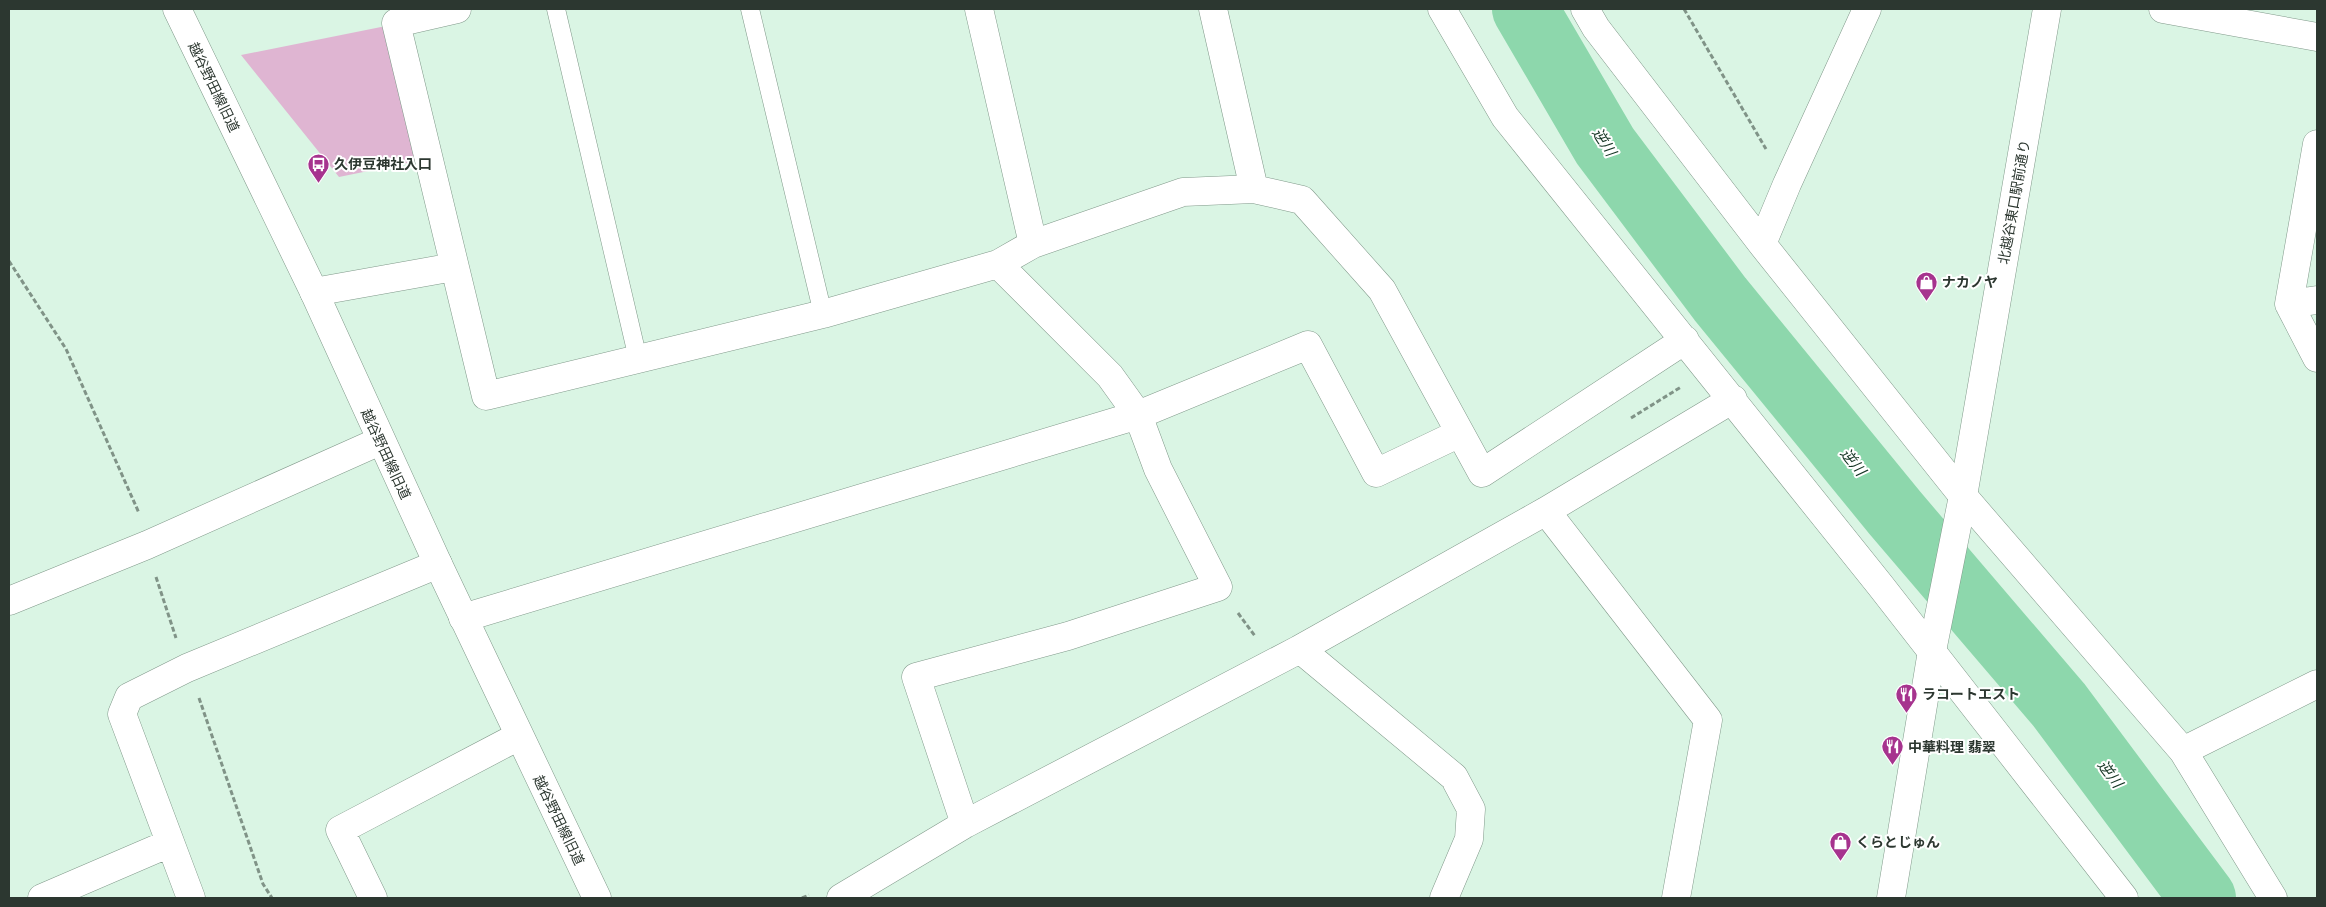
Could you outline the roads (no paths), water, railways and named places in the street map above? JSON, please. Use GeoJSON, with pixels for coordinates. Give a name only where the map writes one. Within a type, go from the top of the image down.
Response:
{"type":"FeatureCollection","features":[{"type":"Feature","properties":{"kind":"street","name":"越谷野田線旧道"},"geometry":{"type":"LineString","coordinates":[[176,9],[314,292],[380,441],[518,736],[597,898]]}},
{"type":"Feature","properties":{"kind":"street"},"geometry":{"type":"LineString","coordinates":[[457,9],[396,23],[486,396],[822,314],[998,264],[1033,244],[1183,192],[1254,189],[1302,200],[1382,290],[1482,473],[1685,340]]}},
{"type":"Feature","properties":{"kind":"street"},"geometry":{"type":"LineString","coordinates":[[979,9],[1033,244]]}},
{"type":"Feature","properties":{"kind":"street"},"geometry":{"type":"LineString","coordinates":[[1213,9],[1254,189]]}},
{"type":"Feature","properties":{"kind":"street"},"geometry":{"type":"LineString","coordinates":[[1442,9],[1505,117],[1733,399],[1934,642],[2124,898]]}},
{"type":"Feature","properties":{"kind":"street"},"geometry":{"type":"LineString","coordinates":[[1585,9],[1596,28],[1961,505],[2183,751],[2273,898]]}},
{"type":"Feature","properties":{"kind":"street"},"geometry":{"type":"LineString","coordinates":[[1762,244],[1787,184],[1867,9]]}},
{"type":"Feature","properties":{"kind":"street","name":"北越谷東口駅前通り"},"geometry":{"type":"LineString","coordinates":[[1891,898],[1934,642],[1961,505],[2047,9]]}},
{"type":"Feature","properties":{"kind":"street"},"geometry":{"type":"LineString","coordinates":[[2163,9],[2317,37]]}},
{"type":"Feature","properties":{"kind":"street"},"geometry":{"type":"LineString","coordinates":[[2317,144],[2289,304],[2317,358]]}},
{"type":"Feature","properties":{"kind":"street"},"geometry":{"type":"LineString","coordinates":[[965,824],[916,677],[1068,636],[1218,587],[1158,468],[1138,415],[1110,376],[998,264]]}},
{"type":"Feature","properties":{"kind":"street"},"geometry":{"type":"LineString","coordinates":[[314,292],[454,267]]}},
{"type":"Feature","properties":{"kind":"street"},"geometry":{"type":"LineString","coordinates":[[2289,304],[2317,300]]}},
{"type":"Feature","properties":{"kind":"street"},"geometry":{"type":"LineString","coordinates":[[463,618],[1138,415],[1308,345],[1376,472],[1460,433]]}},
{"type":"Feature","properties":{"kind":"street"},"geometry":{"type":"LineString","coordinates":[[841,898],[965,824],[1300,649],[1546,511],[1733,399]]}},
{"type":"Feature","properties":{"kind":"street"},"geometry":{"type":"LineString","coordinates":[[9,601],[147,545],[380,441]]}},
{"type":"Feature","properties":{"kind":"street"},"geometry":{"type":"LineString","coordinates":[[1546,511],[1708,720],[1676,898]]}},
{"type":"Feature","properties":{"kind":"street"},"geometry":{"type":"LineString","coordinates":[[191,898],[122,714],[129,697],[187,668],[438,564]]}},
{"type":"Feature","properties":{"kind":"street"},"geometry":{"type":"LineString","coordinates":[[1300,649],[1454,777],[1471,809],[1469,840],[1444,898]]}},
{"type":"Feature","properties":{"kind":"street"},"geometry":{"type":"LineString","coordinates":[[2183,751],[2317,684]]}},
{"type":"Feature","properties":{"kind":"street"},"geometry":{"type":"LineString","coordinates":[[373,898],[340,830],[518,736]]}},
{"type":"Feature","properties":{"kind":"street"},"geometry":{"type":"LineString","coordinates":[[42,898],[170,843]]}},
{"type":"Feature","properties":{"kind":"lane"},"geometry":{"type":"LineString","coordinates":[[556,9],[638,359]]}},
{"type":"Feature","properties":{"kind":"lane"},"geometry":{"type":"LineString","coordinates":[[750,9],[822,314]]}},
{"type":"Feature","properties":{"kind":"waterway","name":"逆川"},"geometry":{"type":"LineString","coordinates":[[1525,9],[1605,146],[1720,299],[1895,513],[2059,705],[2203,898]]}},
{"type":"Feature","properties":{"kind":"place","name":"久伊豆神社入口"},"geometry":{"type":"Point","coordinates":[318,183]}},
{"type":"Feature","properties":{"kind":"place","name":"ナカノヤ"},"geometry":{"type":"Point","coordinates":[1926,301]}},
{"type":"Feature","properties":{"kind":"place","name":"ラコートエスト"},"geometry":{"type":"Point","coordinates":[1906,713]}},
{"type":"Feature","properties":{"kind":"place","name":"中華料理 翡翠"},"geometry":{"type":"Point","coordinates":[1892,766]}},
{"type":"Feature","properties":{"kind":"place","name":"くらとじゅん"},"geometry":{"type":"Point","coordinates":[1840,861]}}]}
